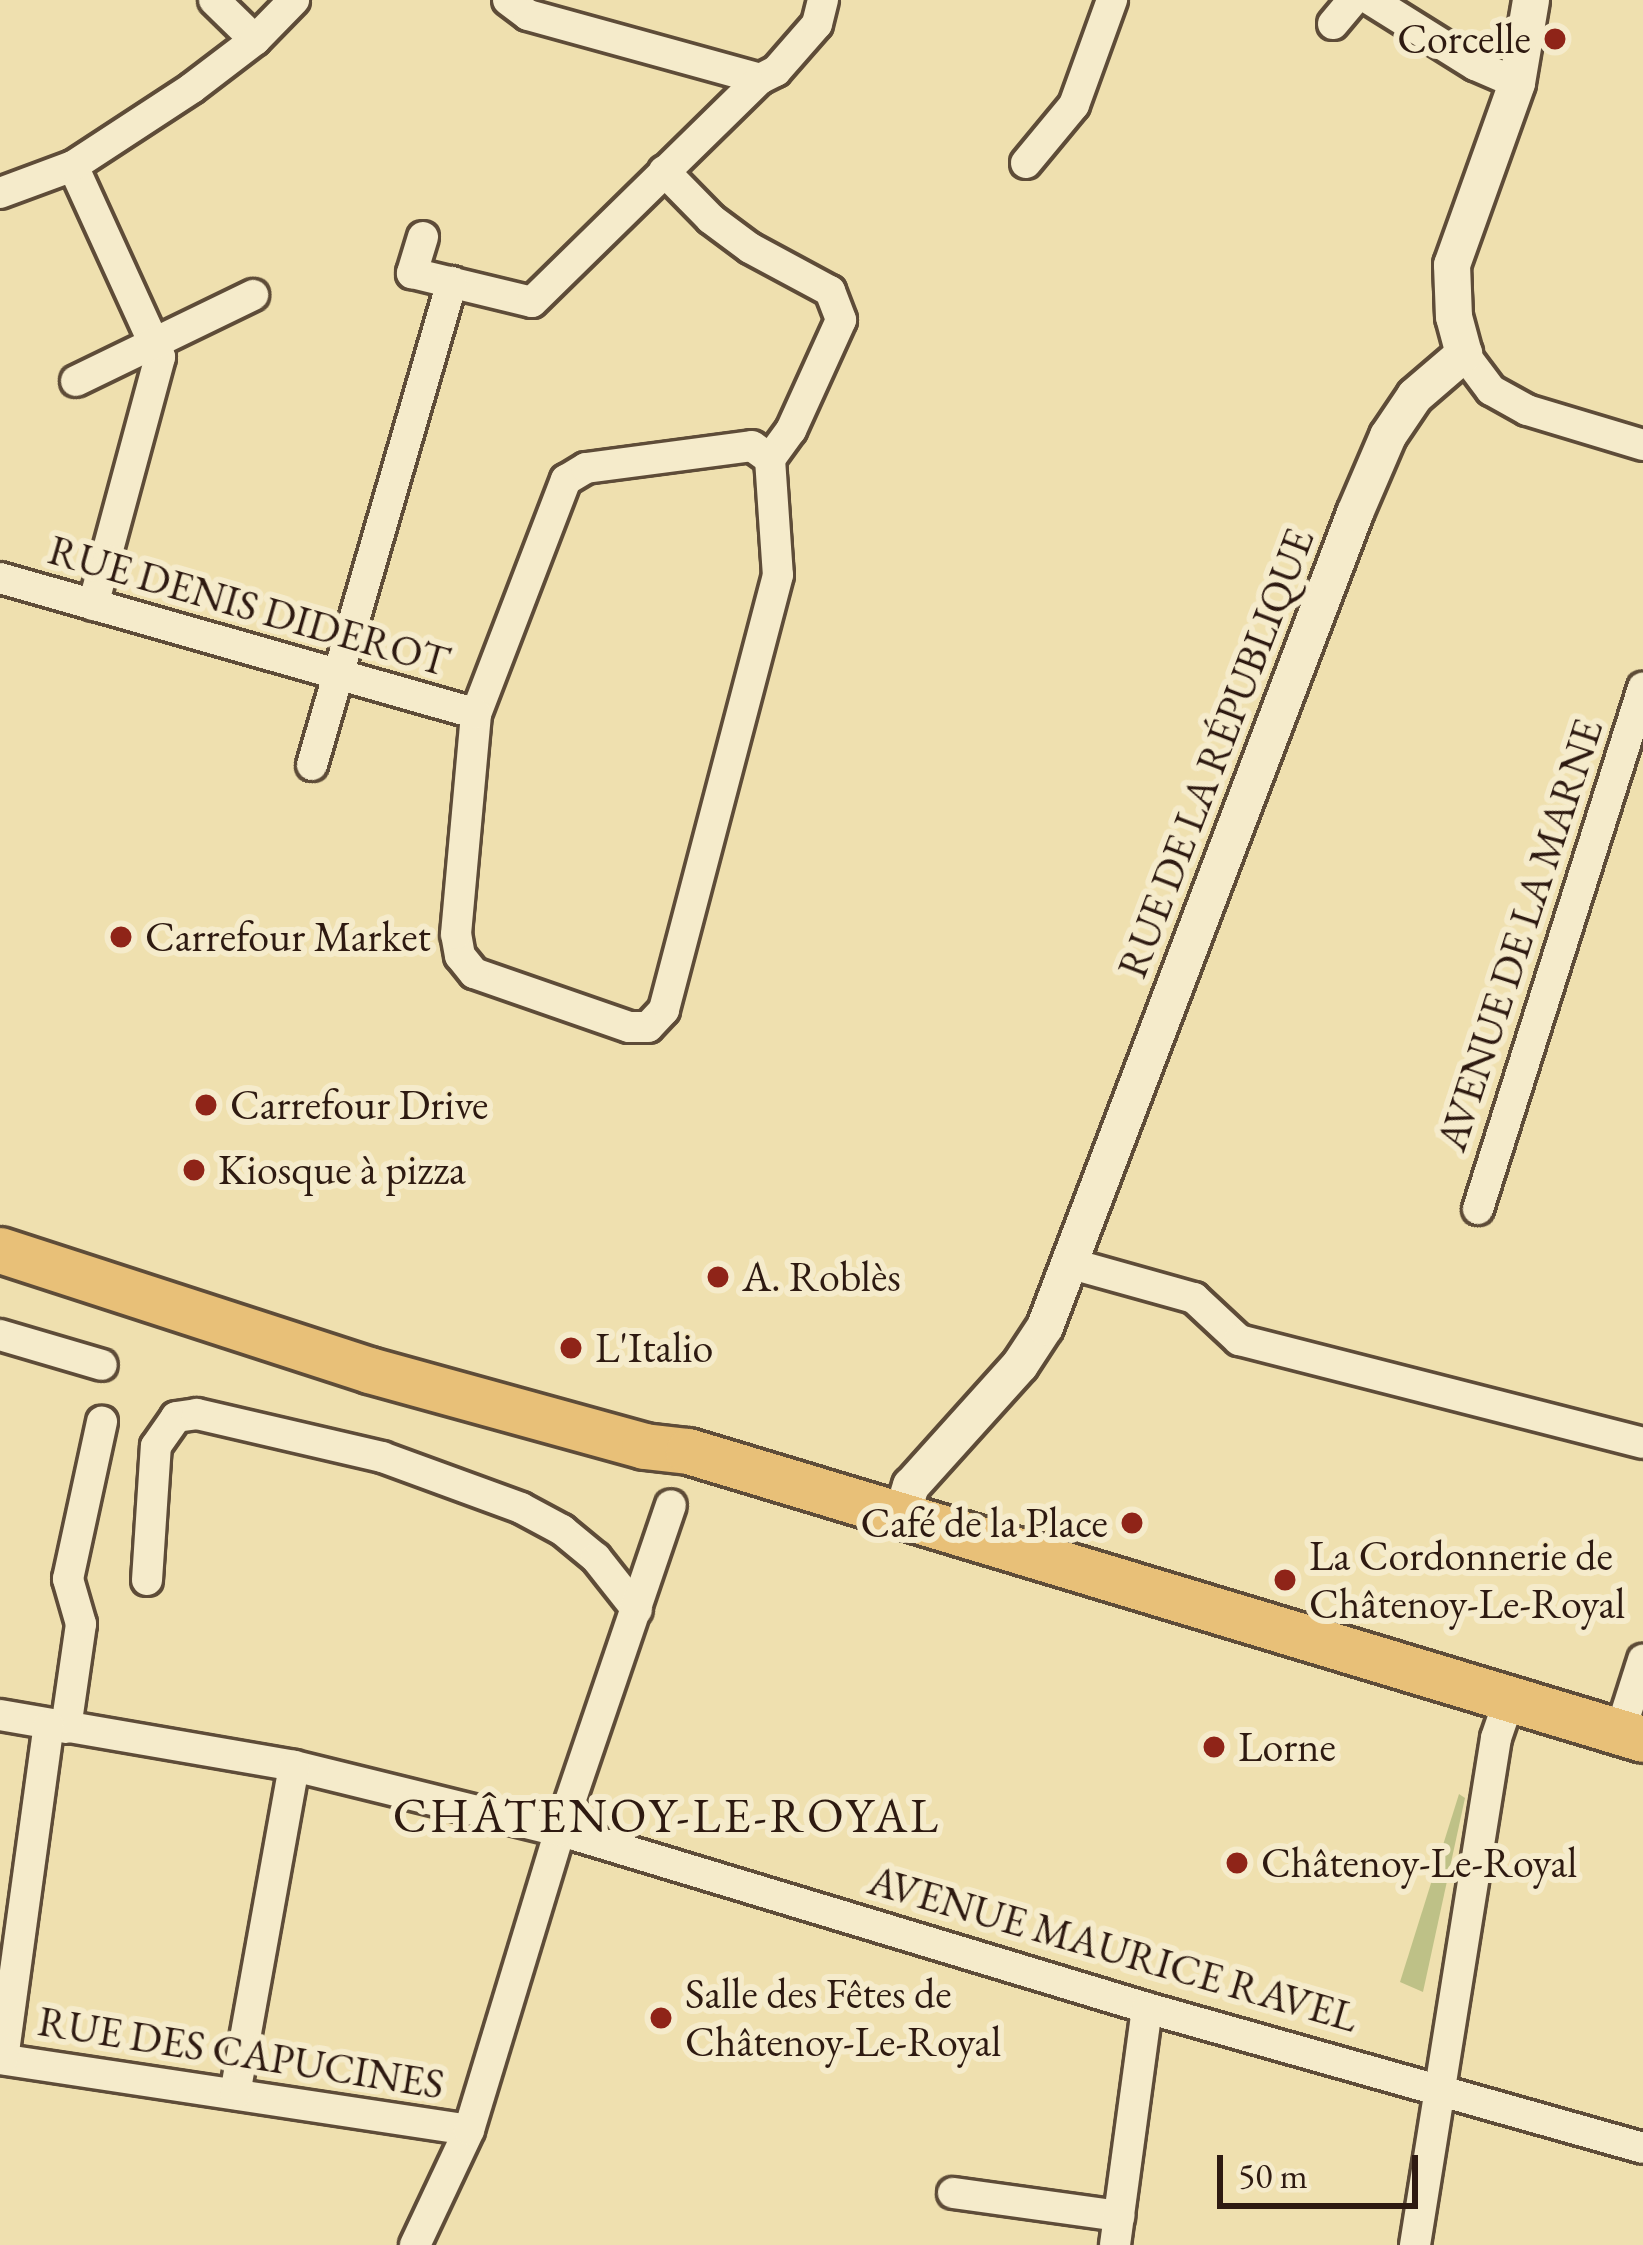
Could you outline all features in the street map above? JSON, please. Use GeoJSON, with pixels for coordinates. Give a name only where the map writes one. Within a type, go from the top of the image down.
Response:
{"type":"FeatureCollection","features":[{"type":"Feature","properties":{"kind":"main road"},"geometry":{"type":"LineString","coordinates":[[0,1222],[199,1291],[632,1422],[688,1451],[1632,1735]]}},
{"type":"Feature","properties":{"kind":"main road"},"geometry":{"type":"LineString","coordinates":[[0,1250],[369,1370],[644,1446],[688,1451]]}},
{"type":"Feature","properties":{"kind":"street"},"geometry":{"type":"LineString","coordinates":[[214,0],[255,40]]}},
{"type":"Feature","properties":{"kind":"street"},"geometry":{"type":"LineString","coordinates":[[0,194],[73,166],[255,40],[294,0]]}},
{"type":"Feature","properties":{"kind":"street"},"geometry":{"type":"LineString","coordinates":[[508,0],[528,15],[760,79]]}},
{"type":"Feature","properties":{"kind":"street"},"geometry":{"type":"LineString","coordinates":[[423,237],[412,273],[532,302],[760,79],[776,71],[817,24],[823,0]]}},
{"type":"Feature","properties":{"kind":"street"},"geometry":{"type":"LineString","coordinates":[[1026,164],[1074,105],[1112,0]]}},
{"type":"Feature","properties":{"kind":"street"},"geometry":{"type":"LineString","coordinates":[[1371,0],[1475,65],[1517,82]]}},
{"type":"Feature","properties":{"kind":"street"},"geometry":{"type":"LineString","coordinates":[[1531,0],[1517,82],[1452,266],[1454,317],[1464,354],[1491,390],[1527,410],[1643,445]]}},
{"type":"Feature","properties":{"kind":"street"},"geometry":{"type":"LineString","coordinates":[[73,166],[157,342],[160,370],[93,604]]}},
{"type":"Feature","properties":{"kind":"street"},"geometry":{"type":"LineString","coordinates":[[664,171],[711,219],[790,274],[830,291],[838,303],[837,337],[770,459],[778,575],[664,1010],[648,1027],[629,1027],[474,973],[460,956],[456,934],[476,714],[566,480],[586,467],[752,446],[770,459]]}},
{"type":"Feature","properties":{"kind":"street"},"geometry":{"type":"LineString","coordinates":[[312,765],[452,282]]}},
{"type":"Feature","properties":{"kind":"street"},"geometry":{"type":"LineString","coordinates":[[76,381],[253,296]]}},
{"type":"Feature","properties":{"kind":"street","name":"RUE DE LA RÉPUBLIQUE"},"geometry":{"type":"LineString","coordinates":[[902,1518],[911,1486],[1020,1365],[1045,1327],[1354,513],[1388,436],[1415,396],[1464,354]]}},
{"type":"Feature","properties":{"kind":"street","name":"RUE DENIS DIDEROT"},"geometry":{"type":"LineString","coordinates":[[0,578],[476,714]]}},
{"type":"Feature","properties":{"kind":"street","name":"AVENUE DE LA MARNE"},"geometry":{"type":"LineString","coordinates":[[1478,1209],[1643,688]]}},
{"type":"Feature","properties":{"kind":"street"},"geometry":{"type":"LineString","coordinates":[[1072,1264],[1194,1298],[1239,1340],[1643,1443]]}},
{"type":"Feature","properties":{"kind":"street"},"geometry":{"type":"LineString","coordinates":[[0,1335],[102,1365]]}},
{"type":"Feature","properties":{"kind":"street"},"geometry":{"type":"LineString","coordinates":[[147,1580],[156,1446],[176,1417],[197,1414],[382,1456],[521,1508],[562,1530],[596,1558],[637,1610]]}},
{"type":"Feature","properties":{"kind":"street"},"geometry":{"type":"LineString","coordinates":[[1,2059],[58,1726],[81,1624],[68,1579],[102,1422]]}},
{"type":"Feature","properties":{"kind":"street"},"geometry":{"type":"LineString","coordinates":[[415,2245],[469,2129],[560,1831],[602,1755],[637,1610],[671,1505]]}},
{"type":"Feature","properties":{"kind":"street"},"geometry":{"type":"LineString","coordinates":[[1632,1735],[1643,1660]]}},
{"type":"Feature","properties":{"kind":"street"},"geometry":{"type":"LineString","coordinates":[[1415,2245],[1496,1738],[1509,1700]]}},
{"type":"Feature","properties":{"kind":"street","name":"AVENUE MAURICE RAVEL"},"geometry":{"type":"LineString","coordinates":[[0,1715],[294,1766],[560,1831],[1147,2008],[1643,2147]]}},
{"type":"Feature","properties":{"kind":"street"},"geometry":{"type":"LineString","coordinates":[[235,2095],[294,1766]]}},
{"type":"Feature","properties":{"kind":"street"},"geometry":{"type":"LineString","coordinates":[[953,2193],[1117,2230],[1147,2008]]}},
{"type":"Feature","properties":{"kind":"street","name":"RUE DES CAPUCINES"},"geometry":{"type":"LineString","coordinates":[[1,2059],[469,2129]]}},
{"type":"Feature","properties":{"kind":"green space"},"geometry":{"type":"Polygon","coordinates":[[[1459,1794],[1465,1798],[1423,1992],[1400,1982],[1459,1794]]]}},
{"type":"Feature","properties":{"kind":"place","name":"Corcelle"},"geometry":{"type":"Point","coordinates":[1555,39]}},
{"type":"Feature","properties":{"kind":"place","name":"Carrefour Market"},"geometry":{"type":"Point","coordinates":[121,937]}},
{"type":"Feature","properties":{"kind":"place","name":"Carrefour Drive"},"geometry":{"type":"Point","coordinates":[206,1105]}},
{"type":"Feature","properties":{"kind":"place","name":"Kiosque à pizza"},"geometry":{"type":"Point","coordinates":[194,1170]}},
{"type":"Feature","properties":{"kind":"place","name":"A. Roblès"},"geometry":{"type":"Point","coordinates":[718,1277]}},
{"type":"Feature","properties":{"kind":"place","name":"L'Italio"},"geometry":{"type":"Point","coordinates":[571,1348]}},
{"type":"Feature","properties":{"kind":"place","name":"Café de la Place"},"geometry":{"type":"Point","coordinates":[1132,1523]}},
{"type":"Feature","properties":{"kind":"place","name":"La Cordonnerie de Châtenoy-Le-Royal"},"geometry":{"type":"Point","coordinates":[1285,1580]}},
{"type":"Feature","properties":{"kind":"place","name":"Lorne"},"geometry":{"type":"Point","coordinates":[1214,1747]}},
{"type":"Feature","properties":{"kind":"place","name":"Châtenoy-Le-Royal"},"geometry":{"type":"Point","coordinates":[1237,1863]}},
{"type":"Feature","properties":{"kind":"place","name":"Salle des Fêtes de Châtenoy-Le-Royal"},"geometry":{"type":"Point","coordinates":[661,2018]}},
{"type":"Feature","properties":{"kind":"district","name":"CHÂTENOY-LE-ROYAL"},"geometry":{"type":"Point","coordinates":[667,1816]}}]}
